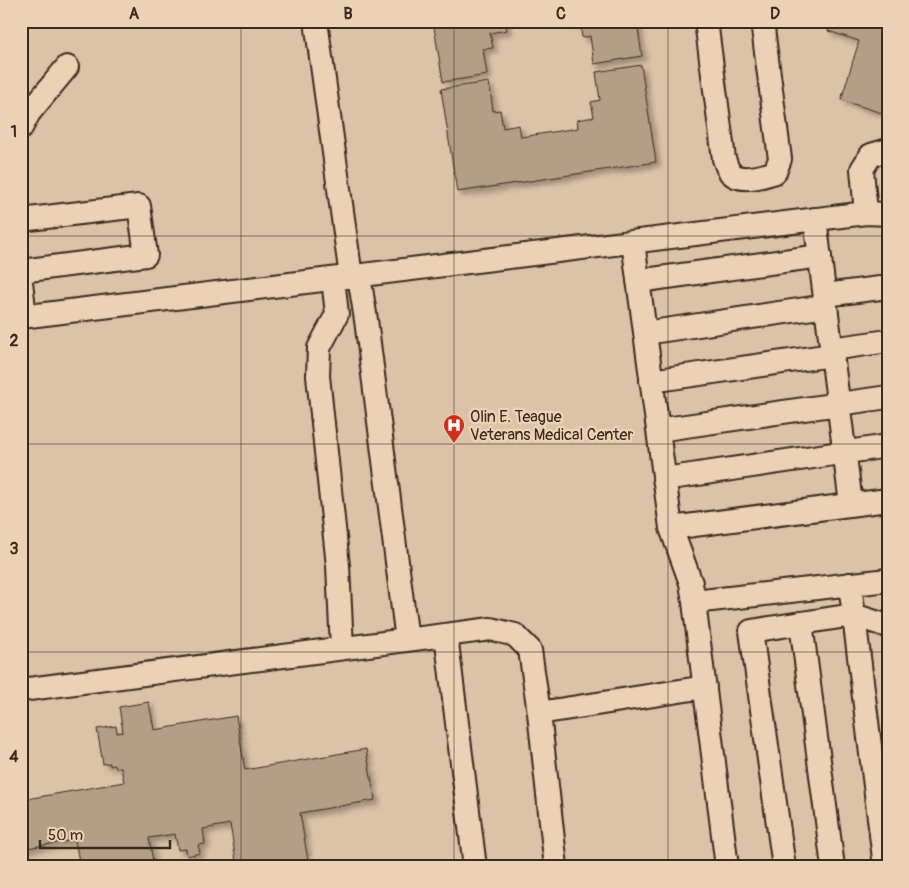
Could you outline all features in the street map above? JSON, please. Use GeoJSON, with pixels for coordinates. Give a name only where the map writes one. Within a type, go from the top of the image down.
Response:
{"type":"FeatureCollection","features":[{"type":"Feature","properties":{"kind":"lane"},"geometry":{"type":"LineString","coordinates":[[316,21],[347,277],[366,320],[407,640]]}},
{"type":"Feature","properties":{"kind":"lane"},"geometry":{"type":"LineString","coordinates":[[706,21],[724,159],[731,174],[739,178],[764,176],[775,172],[780,159],[762,21]]}},
{"type":"Feature","properties":{"kind":"lane"},"geometry":{"type":"LineString","coordinates":[[21,128],[29,113],[67,67]]}},
{"type":"Feature","properties":{"kind":"lane"},"geometry":{"type":"LineString","coordinates":[[21,282],[23,317],[815,219],[877,213],[862,168],[871,155],[888,150]]}},
{"type":"Feature","properties":{"kind":"lane"},"geometry":{"type":"LineString","coordinates":[[21,220],[139,206],[146,255],[21,271]]}},
{"type":"Feature","properties":{"kind":"lane"},"geometry":{"type":"LineString","coordinates":[[815,219],[851,504]]}},
{"type":"Feature","properties":{"kind":"lane"},"geometry":{"type":"LineString","coordinates":[[632,242],[671,528],[691,583],[694,602],[726,867]]}},
{"type":"Feature","properties":{"kind":"lane"},"geometry":{"type":"LineString","coordinates":[[638,280],[820,256]]}},
{"type":"Feature","properties":{"kind":"lane"},"geometry":{"type":"LineString","coordinates":[[342,648],[338,566],[318,376],[319,348],[338,314],[347,277]]}},
{"type":"Feature","properties":{"kind":"lane"},"geometry":{"type":"LineString","coordinates":[[645,333],[888,287]]}},
{"type":"Feature","properties":{"kind":"lane"},"geometry":{"type":"LineString","coordinates":[[651,381],[832,352],[888,341]]}},
{"type":"Feature","properties":{"kind":"lane"},"geometry":{"type":"LineString","coordinates":[[658,430],[888,397]]}},
{"type":"Feature","properties":{"kind":"lane"},"geometry":{"type":"LineString","coordinates":[[664,479],[888,446]]}},
{"type":"Feature","properties":{"kind":"lane"},"geometry":{"type":"LineString","coordinates":[[671,528],[888,500]]}},
{"type":"Feature","properties":{"kind":"lane"},"geometry":{"type":"LineString","coordinates":[[694,602],[888,580]]}},
{"type":"Feature","properties":{"kind":"lane"},"geometry":{"type":"LineString","coordinates":[[850,584],[885,867]]}},
{"type":"Feature","properties":{"kind":"lane"},"geometry":{"type":"LineString","coordinates":[[766,594],[770,628]]}},
{"type":"Feature","properties":{"kind":"lane"},"geometry":{"type":"LineString","coordinates":[[784,867],[751,631],[853,616],[888,626]]}},
{"type":"Feature","properties":{"kind":"lane"},"geometry":{"type":"LineString","coordinates":[[801,623],[833,867]]}},
{"type":"Feature","properties":{"kind":"lane"},"geometry":{"type":"LineString","coordinates":[[21,690],[491,629],[515,635],[530,650],[556,867]]}},
{"type":"Feature","properties":{"kind":"lane"},"geometry":{"type":"LineString","coordinates":[[446,635],[475,867]]}},
{"type":"Feature","properties":{"kind":"lane"},"geometry":{"type":"LineString","coordinates":[[539,713],[705,686]]}},
{"type":"Feature","properties":{"kind":"shaded area","name":"Olin E. Teague Veterans Medical Center"},"geometry":{"type":"Polygon","coordinates":[[[21,21],[888,21],[888,867],[21,867],[21,21]]]}},
{"type":"Feature","properties":{"kind":"building"},"geometry":{"type":"Polygon","coordinates":[[[433,21],[506,21],[507,30],[490,33],[493,48],[483,49],[487,75],[443,82],[433,21]]]}},
{"type":"Feature","properties":{"kind":"building"},"geometry":{"type":"Polygon","coordinates":[[[564,21],[637,21],[642,56],[594,64],[590,36],[582,38],[580,22],[564,24],[564,21]]]}},
{"type":"Feature","properties":{"kind":"building"},"geometry":{"type":"Polygon","coordinates":[[[831,21],[888,21],[888,115],[841,100],[859,41],[828,31],[831,21]]]}},
{"type":"Feature","properties":{"kind":"building"},"geometry":{"type":"Polygon","coordinates":[[[641,65],[656,162],[457,192],[441,89],[489,82],[493,111],[500,110],[503,128],[519,125],[521,137],[578,128],[577,120],[594,117],[591,102],[600,100],[596,72],[641,65]]]}},
{"type":"Feature","properties":{"kind":"building"},"geometry":{"type":"Polygon","coordinates":[[[149,702],[154,730],[236,716],[245,770],[366,749],[375,800],[300,813],[309,867],[237,867],[230,824],[203,829],[205,844],[198,845],[200,853],[187,856],[186,849],[178,850],[175,834],[149,838],[154,867],[80,867],[75,840],[21,849],[21,800],[124,782],[121,767],[110,766],[110,763],[103,764],[97,729],[116,726],[117,733],[123,732],[119,707],[149,702]]]}},
{"type":"Feature","properties":{"kind":"place","name":"Olin E. Teague Veterans Medical Center"},"geometry":{"type":"Point","coordinates":[454,444]}}]}
